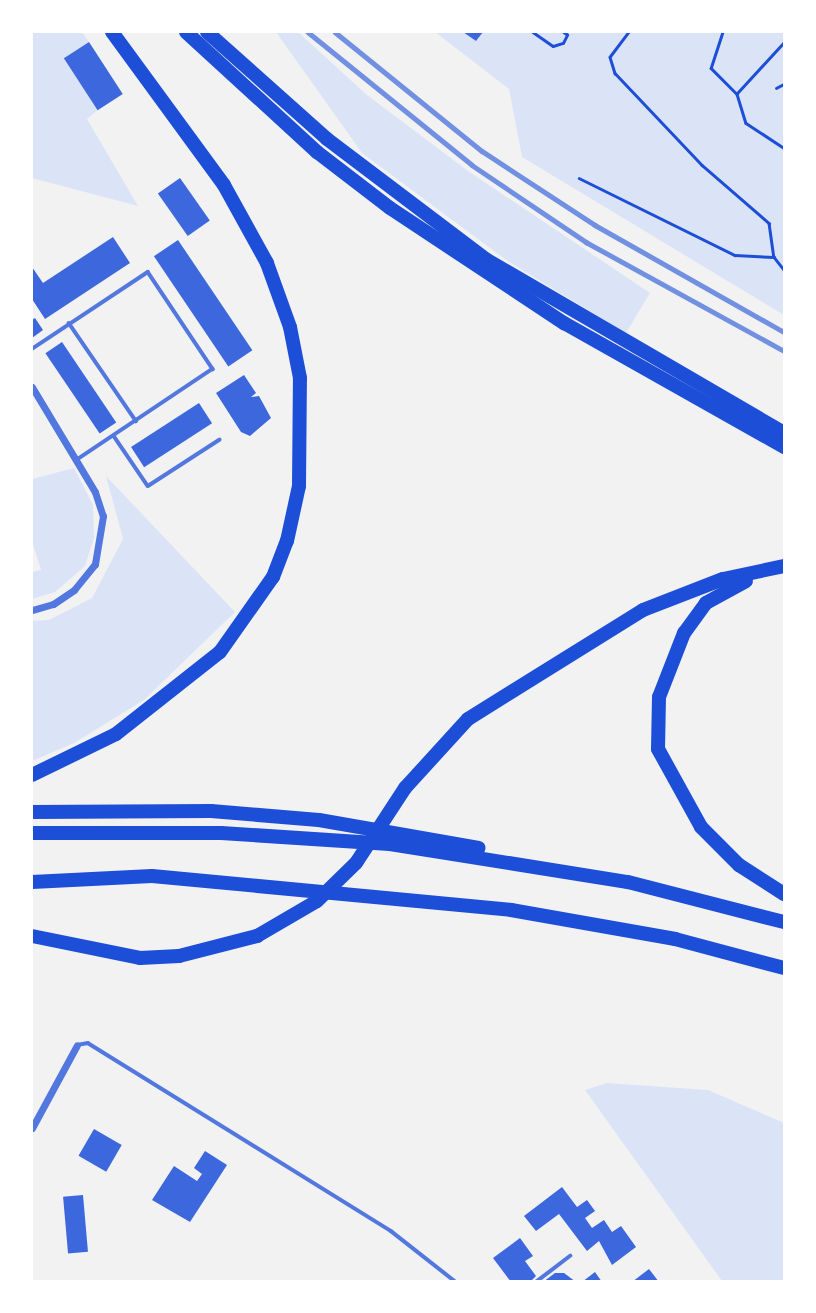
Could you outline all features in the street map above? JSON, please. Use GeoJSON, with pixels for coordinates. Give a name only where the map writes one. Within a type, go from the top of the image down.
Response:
{"type":"FeatureCollection","features":[{"type":"Feature","properties":{"kind":"highway"},"geometry":{"type":"LineString","coordinates":[[32,775],[116,734],[220,652],[252,613],[273,577],[293,521],[300,477],[300,377],[290,327],[267,263],[224,185],[112,32]]}},
{"type":"Feature","properties":{"kind":"highway"},"geometry":{"type":"LineString","coordinates":[[186,32],[317,152],[390,208],[596,342],[785,447]]}},
{"type":"Feature","properties":{"kind":"highway"},"geometry":{"type":"LineString","coordinates":[[207,32],[348,156],[487,260],[785,433]]}},
{"type":"Feature","properties":{"kind":"highway"},"geometry":{"type":"LineString","coordinates":[[32,936],[140,958],[180,956],[221,948],[285,921],[317,901],[356,863],[385,818],[401,786],[468,719],[600,634],[694,588],[785,566]]}},
{"type":"Feature","properties":{"kind":"highway"},"geometry":{"type":"LineString","coordinates":[[785,572],[738,583],[706,603],[684,633],[665,677],[655,721],[658,749],[701,827],[739,865],[785,894]]}},
{"type":"Feature","properties":{"kind":"highway"},"geometry":{"type":"LineString","coordinates":[[32,812],[211,811],[319,820],[472,846],[531,864]]}},
{"type":"Feature","properties":{"kind":"highway"},"geometry":{"type":"LineString","coordinates":[[32,833],[221,833],[390,844],[531,864],[641,885],[785,922]]}},
{"type":"Feature","properties":{"kind":"highway"},"geometry":{"type":"LineString","coordinates":[[32,882],[152,876],[511,909],[675,939],[785,968]]}},
{"type":"Feature","properties":{"kind":"street"},"geometry":{"type":"LineString","coordinates":[[32,387],[95,492],[103,516],[102,539],[94,564],[74,590],[53,604],[32,610]]}},
{"type":"Feature","properties":{"kind":"street"},"geometry":{"type":"LineString","coordinates":[[32,1128],[77,1045]]}},
{"type":"Feature","properties":{"kind":"lane"},"geometry":{"type":"LineString","coordinates":[[32,349],[148,272],[213,369],[77,460]]}},
{"type":"Feature","properties":{"kind":"lane"},"geometry":{"type":"LineString","coordinates":[[69,323],[136,421]]}},
{"type":"Feature","properties":{"kind":"lane"},"geometry":{"type":"LineString","coordinates":[[114,436],[148,486],[219,440]]}},
{"type":"Feature","properties":{"kind":"lane"},"geometry":{"type":"LineString","coordinates":[[77,1045],[88,1043],[368,1217],[456,1282]]}},
{"type":"Feature","properties":{"kind":"lane"},"geometry":{"type":"LineString","coordinates":[[536,1282],[570,1256]]}},
{"type":"Feature","properties":{"kind":"path"},"geometry":{"type":"LineString","coordinates":[[533,32],[553,46],[563,43],[567,35],[563,32]]}},
{"type":"Feature","properties":{"kind":"path"},"geometry":{"type":"LineString","coordinates":[[629,32],[610,57],[615,73],[702,165],[769,223],[774,257],[785,270]]}},
{"type":"Feature","properties":{"kind":"path"},"geometry":{"type":"LineString","coordinates":[[723,32],[711,68],[736,93],[746,123],[785,148]]}},
{"type":"Feature","properties":{"kind":"path"},"geometry":{"type":"LineString","coordinates":[[736,93],[785,43]]}},
{"type":"Feature","properties":{"kind":"path"},"geometry":{"type":"LineString","coordinates":[[776,88],[785,84]]}},
{"type":"Feature","properties":{"kind":"path"},"geometry":{"type":"LineString","coordinates":[[579,178],[723,251],[774,257]]}},
{"type":"Feature","properties":{"kind":"shaded area"},"geometry":{"type":"Polygon","coordinates":[[[32,32],[82,32],[89,42],[64,58],[98,110],[87,119],[138,206],[32,178],[32,32]]]}},
{"type":"Feature","properties":{"kind":"shaded area"},"geometry":{"type":"Polygon","coordinates":[[[276,32],[298,32],[367,95],[468,171],[650,293],[626,333],[509,262],[362,153],[276,32]]]}},
{"type":"Feature","properties":{"kind":"shaded area"},"geometry":{"type":"Polygon","coordinates":[[[435,32],[784,32],[784,315],[522,157],[509,89],[435,32]]]}},
{"type":"Feature","properties":{"kind":"shaded area"},"geometry":{"type":"Polygon","coordinates":[[[74,468],[93,505],[94,538],[85,566],[55,592],[32,599],[32,572],[41,570],[32,541],[32,479],[74,468]]]}},
{"type":"Feature","properties":{"kind":"shaded area"},"geometry":{"type":"Polygon","coordinates":[[[106,476],[235,612],[144,700],[74,743],[32,761],[32,621],[49,620],[92,598],[123,539],[106,476]]]}},
{"type":"Feature","properties":{"kind":"shaded area"},"geometry":{"type":"Polygon","coordinates":[[[607,1083],[708,1090],[784,1123],[784,1281],[722,1281],[585,1090],[607,1083]]]}},
{"type":"Feature","properties":{"kind":"building"},"geometry":{"type":"Polygon","coordinates":[[[463,32],[483,32],[476,41],[463,32]]]}},
{"type":"Feature","properties":{"kind":"building"},"geometry":{"type":"Polygon","coordinates":[[[89,42],[123,94],[98,110],[64,58],[89,42]]]}},
{"type":"Feature","properties":{"kind":"building"},"geometry":{"type":"Polygon","coordinates":[[[180,178],[210,221],[188,236],[158,193],[180,178]]]}},
{"type":"Feature","properties":{"kind":"building"},"geometry":{"type":"Polygon","coordinates":[[[113,237],[130,263],[45,319],[32,299],[32,267],[43,283],[113,237]]]}},
{"type":"Feature","properties":{"kind":"building"},"geometry":{"type":"Polygon","coordinates":[[[178,240],[252,350],[228,366],[154,256],[178,240]]]}},
{"type":"Feature","properties":{"kind":"building"},"geometry":{"type":"Polygon","coordinates":[[[35,318],[43,330],[32,338],[32,320],[35,318]]]}},
{"type":"Feature","properties":{"kind":"building"},"geometry":{"type":"Polygon","coordinates":[[[62,342],[116,422],[100,434],[45,353],[62,342]]]}},
{"type":"Feature","properties":{"kind":"building"},"geometry":{"type":"Polygon","coordinates":[[[244,375],[256,393],[251,397],[259,396],[271,418],[250,436],[241,432],[216,393],[244,375]]]}},
{"type":"Feature","properties":{"kind":"building"},"geometry":{"type":"Polygon","coordinates":[[[199,403],[212,423],[144,467],[131,447],[199,403]]]}},
{"type":"Feature","properties":{"kind":"building"},"geometry":{"type":"Polygon","coordinates":[[[94,1129],[122,1145],[106,1172],[78,1156],[94,1129]]]}},
{"type":"Feature","properties":{"kind":"building"},"geometry":{"type":"Polygon","coordinates":[[[205,1151],[227,1165],[190,1222],[152,1200],[174,1166],[197,1181],[202,1174],[194,1168],[205,1151]]]}},
{"type":"Feature","properties":{"kind":"building"},"geometry":{"type":"Polygon","coordinates":[[[562,1187],[577,1207],[587,1200],[595,1211],[585,1218],[592,1228],[604,1220],[612,1232],[621,1226],[636,1247],[612,1265],[599,1241],[587,1251],[559,1214],[536,1231],[524,1216],[562,1187]]]}},
{"type":"Feature","properties":{"kind":"building"},"geometry":{"type":"Polygon","coordinates":[[[83,1195],[88,1252],[68,1254],[63,1197],[83,1195]]]}},
{"type":"Feature","properties":{"kind":"building"},"geometry":{"type":"Polygon","coordinates":[[[520,1238],[533,1256],[525,1261],[536,1276],[530,1282],[511,1282],[493,1258],[520,1238]]]}},
{"type":"Feature","properties":{"kind":"building"},"geometry":{"type":"Polygon","coordinates":[[[649,1269],[659,1282],[632,1282],[649,1269]]]}},
{"type":"Feature","properties":{"kind":"building"},"geometry":{"type":"Polygon","coordinates":[[[595,1272],[602,1282],[582,1282],[595,1272]]]}},
{"type":"Feature","properties":{"kind":"building"},"geometry":{"type":"Polygon","coordinates":[[[555,1273],[564,1273],[576,1282],[543,1282],[555,1273]]]}},
{"type":"Feature","properties":{"kind":"railway"},"geometry":{"type":"LineString","coordinates":[[308,32],[472,165],[586,242],[784,351]]}},
{"type":"Feature","properties":{"kind":"railway"},"geometry":{"type":"LineString","coordinates":[[335,32],[482,151],[595,225],[784,332]]}}]}
